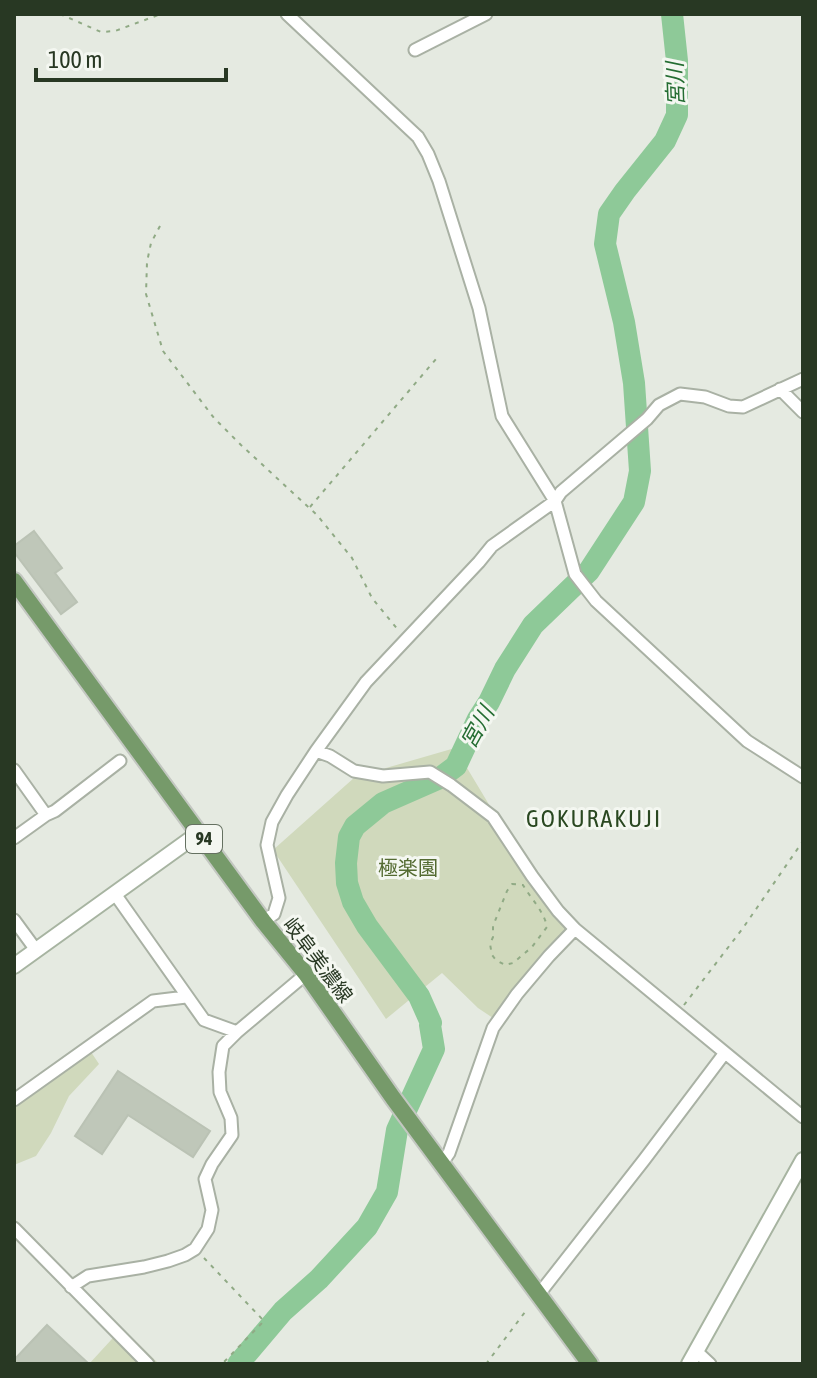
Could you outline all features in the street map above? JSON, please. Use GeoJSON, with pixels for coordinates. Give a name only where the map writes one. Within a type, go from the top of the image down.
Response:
{"type":"FeatureCollection","features":[{"type":"Feature","properties":{"kind":"main road","name":"岐阜美濃線"},"geometry":{"type":"LineString","coordinates":[[14,581],[590,1364]]}},
{"type":"Feature","properties":{"kind":"street"},"geometry":{"type":"LineString","coordinates":[[287,14],[418,137],[428,154],[479,308],[502,416],[555,501],[575,574],[596,601],[747,741],[803,777]]}},
{"type":"Feature","properties":{"kind":"street"},"geometry":{"type":"LineString","coordinates":[[415,50],[486,14]]}},
{"type":"Feature","properties":{"kind":"street"},"geometry":{"type":"LineString","coordinates":[[263,921],[274,914],[279,898],[267,845],[272,822],[287,795],[366,682],[492,546],[555,501],[561,492],[647,419],[659,405],[680,394],[743,407],[803,379]]}},
{"type":"Feature","properties":{"kind":"street"},"geometry":{"type":"LineString","coordinates":[[780,389],[803,412]]}},
{"type":"Feature","properties":{"kind":"street"},"geometry":{"type":"LineString","coordinates":[[316,751],[354,771],[383,776],[430,772],[451,785],[493,817],[532,876],[575,929],[803,1117]]}},
{"type":"Feature","properties":{"kind":"street"},"geometry":{"type":"LineString","coordinates":[[14,838],[120,761]]}},
{"type":"Feature","properties":{"kind":"street"},"geometry":{"type":"LineString","coordinates":[[14,770],[46,815]]}},
{"type":"Feature","properties":{"kind":"street"},"geometry":{"type":"LineString","coordinates":[[14,966],[199,833]]}},
{"type":"Feature","properties":{"kind":"street"},"geometry":{"type":"LineString","coordinates":[[115,894],[204,1020],[237,1032]]}},
{"type":"Feature","properties":{"kind":"street"},"geometry":{"type":"LineString","coordinates":[[14,920],[36,950]]}},
{"type":"Feature","properties":{"kind":"street"},"geometry":{"type":"LineString","coordinates":[[442,1163],[449,1153],[493,1028],[525,985],[575,929]]}},
{"type":"Feature","properties":{"kind":"street"},"geometry":{"type":"LineString","coordinates":[[71,1287],[88,1276],[168,1261],[195,1249],[208,1229],[212,1210],[205,1179],[232,1135],[231,1118],[220,1092],[223,1046],[306,974]]}},
{"type":"Feature","properties":{"kind":"street"},"geometry":{"type":"LineString","coordinates":[[14,1100],[153,1001],[186,997]]}},
{"type":"Feature","properties":{"kind":"street"},"geometry":{"type":"LineString","coordinates":[[539,1294],[724,1054]]}},
{"type":"Feature","properties":{"kind":"street"},"geometry":{"type":"LineString","coordinates":[[710,1364],[692,1358],[803,1160]]}},
{"type":"Feature","properties":{"kind":"street"},"geometry":{"type":"LineString","coordinates":[[14,1228],[148,1364]]}},
{"type":"Feature","properties":{"kind":"path"},"geometry":{"type":"LineString","coordinates":[[60,14],[101,32],[115,31],[161,14]]}},
{"type":"Feature","properties":{"kind":"path"},"geometry":{"type":"LineString","coordinates":[[160,226],[151,243],[147,262],[146,294],[163,351],[214,418],[310,508],[352,558],[372,598],[406,639]]}},
{"type":"Feature","properties":{"kind":"path"},"geometry":{"type":"LineString","coordinates":[[310,508],[436,359]]}},
{"type":"Feature","properties":{"kind":"path"},"geometry":{"type":"LineString","coordinates":[[677,1014],[743,928],[803,841]]}},
{"type":"Feature","properties":{"kind":"path"},"geometry":{"type":"LineString","coordinates":[[512,884],[523,885],[548,923],[525,953],[513,963],[505,965],[492,955],[493,926],[509,887],[512,884]]}},
{"type":"Feature","properties":{"kind":"path"},"geometry":{"type":"LineString","coordinates":[[195,1249],[264,1321],[222,1364]]}},
{"type":"Feature","properties":{"kind":"path"},"geometry":{"type":"LineString","coordinates":[[486,1364],[539,1294]]}},
{"type":"Feature","properties":{"kind":"green space","name":"極楽園"},"geometry":{"type":"Polygon","coordinates":[[[455,748],[532,876],[575,929],[499,1022],[478,1008],[442,973],[386,1019],[273,850],[355,777],[455,748]]]}},
{"type":"Feature","properties":{"kind":"green space"},"geometry":{"type":"Polygon","coordinates":[[[91,1052],[99,1064],[69,1096],[36,1156],[14,1165],[14,1107],[91,1052]]]}},
{"type":"Feature","properties":{"kind":"green space"},"geometry":{"type":"Polygon","coordinates":[[[122,1328],[159,1364],[89,1364],[122,1328]]]}},
{"type":"Feature","properties":{"kind":"building"},"geometry":{"type":"Polygon","coordinates":[[[34,531],[62,568],[55,573],[77,602],[61,614],[14,552],[14,546],[34,531]]]}},
{"type":"Feature","properties":{"kind":"building"},"geometry":{"type":"Polygon","coordinates":[[[118,1071],[210,1131],[193,1157],[128,1115],[102,1154],[75,1136],[118,1071]]]}},
{"type":"Feature","properties":{"kind":"building"},"geometry":{"type":"Polygon","coordinates":[[[47,1325],[89,1364],[14,1364],[14,1360],[47,1325]]]}},
{"type":"Feature","properties":{"kind":"waterway","name":"宮川"},"geometry":{"type":"LineString","coordinates":[[238,1364],[283,1311],[319,1279],[367,1227],[387,1192],[397,1130],[434,1049],[431,1023],[419,996],[353,902],[347,883],[349,837],[355,826],[383,803],[440,778],[456,766],[505,669],[533,625],[589,571],[634,502],[640,471],[634,383],[624,322],[605,244],[609,214],[665,141],[677,115],[677,61],[672,14]]}},
{"type":"Feature","properties":{"kind":"district","name":"GOKURAKUJI"},"geometry":{"type":"Point","coordinates":[594,819]}}]}
